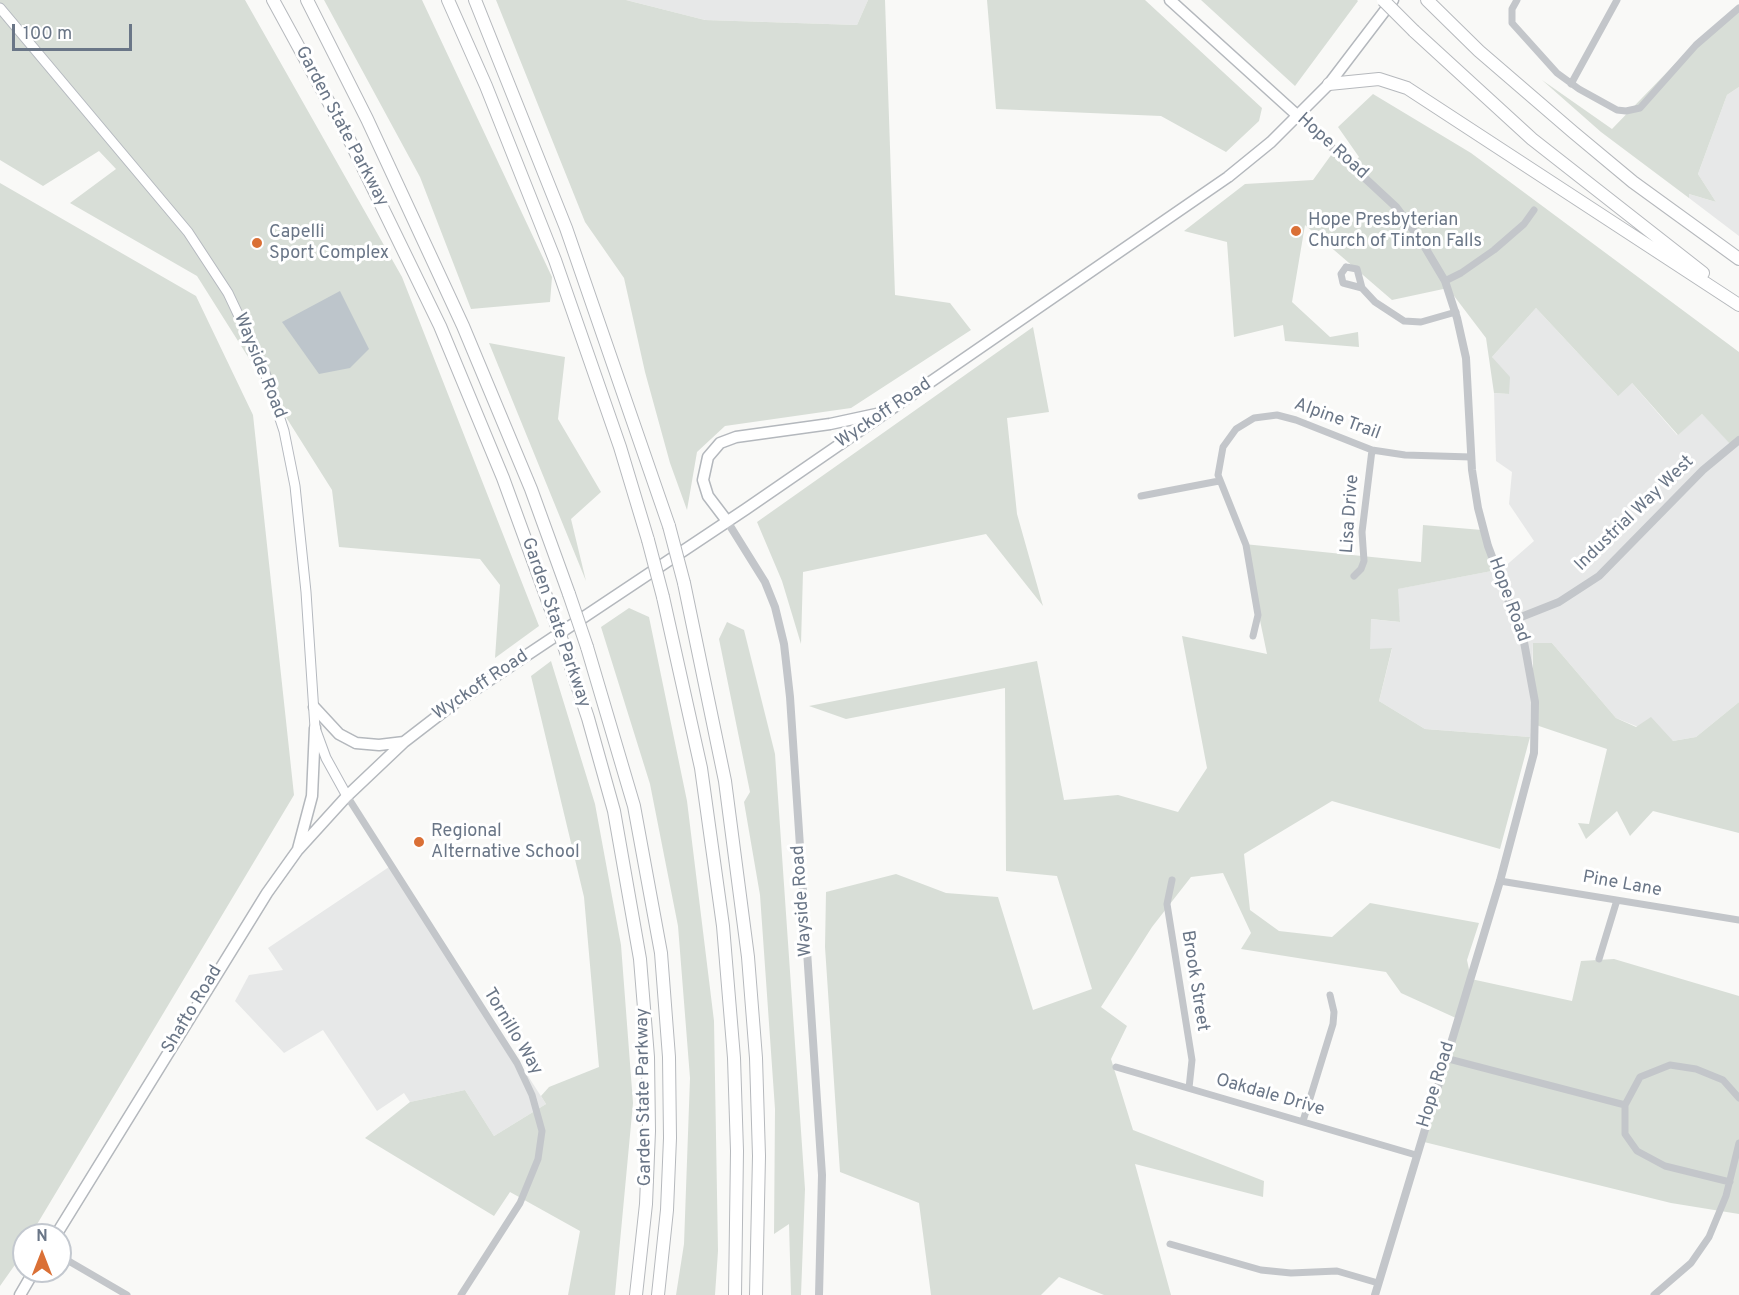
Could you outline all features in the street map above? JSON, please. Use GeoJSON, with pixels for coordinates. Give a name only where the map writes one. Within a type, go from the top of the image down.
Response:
{"type":"FeatureCollection","features":[{"type":"Feature","properties":{"kind":"highway","name":"Garden State Parkway"},"geometry":{"type":"LineString","coordinates":[[273,0],[351,143],[440,326],[503,478],[591,728],[614,811],[640,959],[648,1058],[649,1131],[645,1216],[636,1295]]}},
{"type":"Feature","properties":{"kind":"highway","name":"Garden State Parkway"},"geometry":{"type":"LineString","coordinates":[[307,0],[387,160],[463,326],[526,479],[588,647],[634,806],[661,953],[669,1058],[670,1138],[667,1210],[658,1295]]}},
{"type":"Feature","properties":{"kind":"highway"},"geometry":{"type":"LineString","coordinates":[[448,0],[486,86],[555,260],[620,447],[663,597],[701,768],[723,926],[734,1048],[737,1140],[735,1295]]}},
{"type":"Feature","properties":{"kind":"highway"},"geometry":{"type":"LineString","coordinates":[[475,0],[566,228],[669,526],[684,583],[725,781],[748,957],[756,1058],[759,1156],[756,1295]]}},
{"type":"Feature","properties":{"kind":"highway"},"geometry":{"type":"LineString","coordinates":[[1383,0],[1532,139],[1595,191],[1739,300]]}},
{"type":"Feature","properties":{"kind":"highway"},"geometry":{"type":"LineString","coordinates":[[1428,1],[1479,51],[1573,132],[1634,182],[1739,260]]}},
{"type":"Feature","properties":{"kind":"highway"},"geometry":{"type":"LineString","coordinates":[[1329,84],[1379,79],[1407,88],[1739,305]]}},
{"type":"Feature","properties":{"kind":"main road","name":"Hope Road"},"geometry":{"type":"LineString","coordinates":[[1170,0],[1298,116]]}},
{"type":"Feature","properties":{"kind":"main road","name":"Wyckoff Road"},"geometry":{"type":"LineString","coordinates":[[347,796],[404,742],[452,705],[727,521],[1202,196],[1270,142],[1298,116],[1329,84],[1393,0]]}},
{"type":"Feature","properties":{"kind":"main road","name":"Wayside Road"},"geometry":{"type":"LineString","coordinates":[[0,8],[188,232],[216,274],[245,325],[274,398],[293,473],[306,592],[315,728],[326,758],[347,796]]}},
{"type":"Feature","properties":{"kind":"main road"},"geometry":{"type":"LineString","coordinates":[[727,521],[708,496],[703,480],[708,457],[720,443],[736,437],[830,424],[887,411]]}},
{"type":"Feature","properties":{"kind":"main road"},"geometry":{"type":"LineString","coordinates":[[314,707],[339,734],[356,743],[379,745],[404,742]]}},
{"type":"Feature","properties":{"kind":"main road"},"geometry":{"type":"LineString","coordinates":[[297,851],[312,796],[315,728]]}},
{"type":"Feature","properties":{"kind":"main road","name":"Shafto Road"},"geometry":{"type":"LineString","coordinates":[[63,1223],[242,929],[297,851],[347,796]]}},
{"type":"Feature","properties":{"kind":"street"},"geometry":{"type":"LineString","coordinates":[[1517,0],[1511,18],[1515,27],[1557,73],[1571,84],[1617,110],[1626,111],[1640,108],[1696,45],[1739,8]]}},
{"type":"Feature","properties":{"kind":"street"},"geometry":{"type":"LineString","coordinates":[[1571,84],[1617,0]]}},
{"type":"Feature","properties":{"kind":"street","name":"Hope Road"},"geometry":{"type":"LineString","coordinates":[[1298,116],[1396,207],[1420,239],[1445,281],[1456,312],[1466,358],[1471,457],[1482,527],[1516,618],[1532,675],[1536,702],[1535,742],[1500,881],[1375,1295]]}},
{"type":"Feature","properties":{"kind":"street"},"geometry":{"type":"LineString","coordinates":[[1445,281],[1494,250],[1524,224],[1534,210]]}},
{"type":"Feature","properties":{"kind":"street"},"geometry":{"type":"LineString","coordinates":[[1362,288],[1375,302],[1404,321],[1421,322],[1456,312]]}},
{"type":"Feature","properties":{"kind":"street","name":"Alpine Trail"},"geometry":{"type":"LineString","coordinates":[[1253,636],[1258,615],[1246,545],[1219,481],[1219,457],[1226,441],[1242,424],[1266,415],[1296,420],[1372,450],[1405,455],[1471,457]]}},
{"type":"Feature","properties":{"kind":"street","name":"Industrial Way West"},"geometry":{"type":"LineString","coordinates":[[1516,618],[1558,602],[1599,576],[1703,470],[1739,440]]}},
{"type":"Feature","properties":{"kind":"street","name":"Lisa Drive"},"geometry":{"type":"LineString","coordinates":[[1354,576],[1361,569],[1364,561],[1362,532],[1372,450]]}},
{"type":"Feature","properties":{"kind":"street"},"geometry":{"type":"LineString","coordinates":[[1141,496],[1219,481]]}},
{"type":"Feature","properties":{"kind":"street","name":"Wayside Road"},"geometry":{"type":"LineString","coordinates":[[727,521],[765,582],[776,607],[784,644],[790,697],[822,1175],[819,1295]]}},
{"type":"Feature","properties":{"kind":"street","name":"Tornillo Way"},"geometry":{"type":"LineString","coordinates":[[347,796],[517,1063],[532,1095],[542,1131],[538,1159],[520,1203],[461,1295]]}},
{"type":"Feature","properties":{"kind":"street","name":"Brook Street"},"geometry":{"type":"LineString","coordinates":[[1172,880],[1167,904],[1192,1060],[1190,1088]]}},
{"type":"Feature","properties":{"kind":"street","name":"Pine Lane"},"geometry":{"type":"LineString","coordinates":[[1500,881],[1739,920]]}},
{"type":"Feature","properties":{"kind":"street"},"geometry":{"type":"LineString","coordinates":[[1599,959],[1617,900]]}},
{"type":"Feature","properties":{"kind":"street"},"geometry":{"type":"LineString","coordinates":[[1303,1121],[1334,1017],[1330,995]]}},
{"type":"Feature","properties":{"kind":"street"},"geometry":{"type":"LineString","coordinates":[[1445,1058],[1625,1105]]}},
{"type":"Feature","properties":{"kind":"street"},"geometry":{"type":"LineString","coordinates":[[1730,1182],[1665,1166],[1637,1151],[1625,1134],[1625,1105],[1640,1077],[1670,1065],[1696,1069],[1723,1080],[1739,1098]]}},
{"type":"Feature","properties":{"kind":"street","name":"Oakdale Drive"},"geometry":{"type":"LineString","coordinates":[[1116,1067],[1416,1155]]}},
{"type":"Feature","properties":{"kind":"street"},"geometry":{"type":"LineString","coordinates":[[1654,1295],[1691,1263],[1709,1237],[1730,1182],[1739,1143]]}},
{"type":"Feature","properties":{"kind":"street"},"geometry":{"type":"LineString","coordinates":[[1170,1244],[1261,1270],[1291,1273],[1337,1271],[1378,1283]]}},
{"type":"Feature","properties":{"kind":"street"},"geometry":{"type":"LineString","coordinates":[[72,1263],[127,1295]]}},
{"type":"Feature","properties":{"kind":"shaded area","name":"Capelli Sport Complex"},"geometry":{"type":"Polygon","coordinates":[[[0,0],[245,0],[402,277],[539,626],[495,658],[500,585],[480,559],[339,547],[332,490],[197,276],[70,203],[116,169],[99,151],[43,186],[0,160],[0,0]]]}},
{"type":"Feature","properties":{"kind":"shaded area"},"geometry":{"type":"Polygon","coordinates":[[[324,0],[422,0],[552,277],[550,302],[471,309],[420,177],[324,0]]]}},
{"type":"Feature","properties":{"kind":"shaded area"},"geometry":{"type":"Polygon","coordinates":[[[496,0],[626,0],[705,20],[857,25],[868,0],[885,0],[895,295],[950,303],[971,330],[851,408],[725,426],[697,452],[687,510],[670,463],[645,372],[624,278],[585,222],[496,0]]]}},
{"type":"Feature","properties":{"kind":"shaded area"},"geometry":{"type":"Polygon","coordinates":[[[626,0],[868,0],[857,25],[705,20],[626,0]]]}},
{"type":"Feature","properties":{"kind":"shaded area"},"geometry":{"type":"Polygon","coordinates":[[[987,0],[1145,0],[1262,108],[1259,121],[1226,152],[1161,116],[996,109],[987,0]]]}},
{"type":"Feature","properties":{"kind":"shaded area"},"geometry":{"type":"Polygon","coordinates":[[[1201,0],[1357,0],[1358,1],[1295,86],[1201,0]]]}},
{"type":"Feature","properties":{"kind":"shaded area"},"geometry":{"type":"Polygon","coordinates":[[[1739,11],[1739,87],[1727,95],[1698,174],[1716,202],[1689,194],[1689,198],[1601,132],[1542,80],[1612,129],[1701,37],[1739,11]]]}},
{"type":"Feature","properties":{"kind":"shaded area"},"geometry":{"type":"Polygon","coordinates":[[[1739,87],[1739,236],[1689,198],[1689,194],[1716,202],[1698,174],[1727,95],[1739,87]]]}},
{"type":"Feature","properties":{"kind":"shaded area"},"geometry":{"type":"Polygon","coordinates":[[[1373,94],[1471,153],[1739,352],[1739,441],[1733,447],[1702,414],[1678,435],[1632,383],[1618,396],[1536,308],[1492,357],[1510,377],[1509,394],[1494,393],[1486,338],[1448,288],[1392,300],[1305,225],[1292,302],[1330,337],[1358,332],[1359,347],[1285,341],[1283,325],[1234,337],[1227,242],[1184,231],[1245,184],[1313,180],[1334,151],[1352,165],[1359,157],[1338,127],[1373,94]]]}},
{"type":"Feature","properties":{"kind":"shaded area"},"geometry":{"type":"Polygon","coordinates":[[[0,183],[196,296],[253,415],[294,795],[38,1223],[12,1223],[12,1269],[0,1286],[0,183]]]}},
{"type":"Feature","properties":{"kind":"shaded area"},"geometry":{"type":"Polygon","coordinates":[[[340,291],[369,349],[350,368],[319,374],[282,322],[340,291]]]}},
{"type":"Feature","properties":{"kind":"shaded area"},"geometry":{"type":"Polygon","coordinates":[[[1536,308],[1617,395],[1631,382],[1677,435],[1702,414],[1733,446],[1739,441],[1739,702],[1696,737],[1673,741],[1616,718],[1552,643],[1533,643],[1530,737],[1425,729],[1379,701],[1392,649],[1370,649],[1370,619],[1400,622],[1397,589],[1502,569],[1534,541],[1509,504],[1512,472],[1496,461],[1494,393],[1509,394],[1492,357],[1536,308]]]}},
{"type":"Feature","properties":{"kind":"shaded area"},"geometry":{"type":"Polygon","coordinates":[[[1033,327],[1049,412],[1007,418],[1017,514],[1043,606],[986,534],[803,572],[801,644],[782,581],[757,522],[1033,327]]]}},
{"type":"Feature","properties":{"kind":"shaded area"},"geometry":{"type":"Polygon","coordinates":[[[489,343],[565,357],[558,419],[601,492],[571,519],[586,581],[489,343]]]}},
{"type":"Feature","properties":{"kind":"shaded area"},"geometry":{"type":"Polygon","coordinates":[[[1423,525],[1482,530],[1497,570],[1398,589],[1400,622],[1371,619],[1370,649],[1392,648],[1379,701],[1425,729],[1530,737],[1500,849],[1332,801],[1244,854],[1250,910],[1279,931],[1332,937],[1370,903],[1479,923],[1467,960],[1471,979],[1572,1001],[1581,961],[1614,959],[1739,996],[1739,1214],[1671,1203],[1420,1141],[1458,1019],[1401,993],[1386,972],[1241,949],[1251,933],[1223,873],[1191,877],[1152,927],[1101,1007],[1127,1026],[1111,1059],[1133,1130],[1264,1181],[1263,1197],[1135,1164],[1171,1295],[1104,1295],[1059,1277],[1041,1295],[931,1295],[919,1203],[840,1172],[825,947],[826,892],[896,874],[946,893],[998,897],[1033,1010],[1092,989],[1057,876],[1006,871],[1005,688],[846,719],[809,706],[1037,661],[1064,800],[1118,795],[1178,812],[1207,768],[1182,636],[1267,654],[1244,544],[1421,562],[1423,525]]]}},
{"type":"Feature","properties":{"kind":"shaded area"},"geometry":{"type":"Polygon","coordinates":[[[629,608],[649,617],[687,801],[714,1021],[718,1251],[715,1295],[676,1295],[684,1244],[690,1078],[678,926],[650,784],[601,627],[629,608]]]}},
{"type":"Feature","properties":{"kind":"shaded area"},"geometry":{"type":"Polygon","coordinates":[[[727,622],[744,630],[775,754],[805,1189],[801,1295],[791,1295],[789,1224],[774,1234],[775,1109],[760,895],[744,802],[750,792],[719,639],[727,622]]]}},
{"type":"Feature","properties":{"kind":"shaded area"},"geometry":{"type":"Polygon","coordinates":[[[1533,643],[1552,643],[1616,718],[1636,727],[1651,717],[1673,741],[1696,737],[1739,702],[1739,833],[1653,811],[1630,836],[1617,811],[1586,839],[1578,823],[1589,824],[1607,749],[1533,724],[1533,643]]]}},
{"type":"Feature","properties":{"kind":"shaded area"},"geometry":{"type":"Polygon","coordinates":[[[551,661],[595,804],[621,945],[633,1103],[615,1295],[568,1295],[580,1231],[510,1192],[494,1216],[365,1138],[410,1102],[465,1090],[494,1136],[546,1104],[541,1096],[549,1087],[599,1067],[584,897],[531,676],[551,661]]]}},
{"type":"Feature","properties":{"kind":"shaded area"},"geometry":{"type":"Polygon","coordinates":[[[392,865],[546,1104],[494,1136],[465,1090],[410,1102],[404,1093],[377,1111],[323,1030],[284,1053],[235,1001],[249,975],[283,970],[268,948],[392,865]]]}},
{"type":"Feature","properties":{"kind":"place","name":"Hope Presbyterian Church of Tinton Falls"},"geometry":{"type":"Point","coordinates":[1296,231]}},
{"type":"Feature","properties":{"kind":"place","name":"Capelli Sport Complex"},"geometry":{"type":"Point","coordinates":[257,243]}},
{"type":"Feature","properties":{"kind":"place","name":"Regional Alternative School"},"geometry":{"type":"Point","coordinates":[419,842]}}]}
